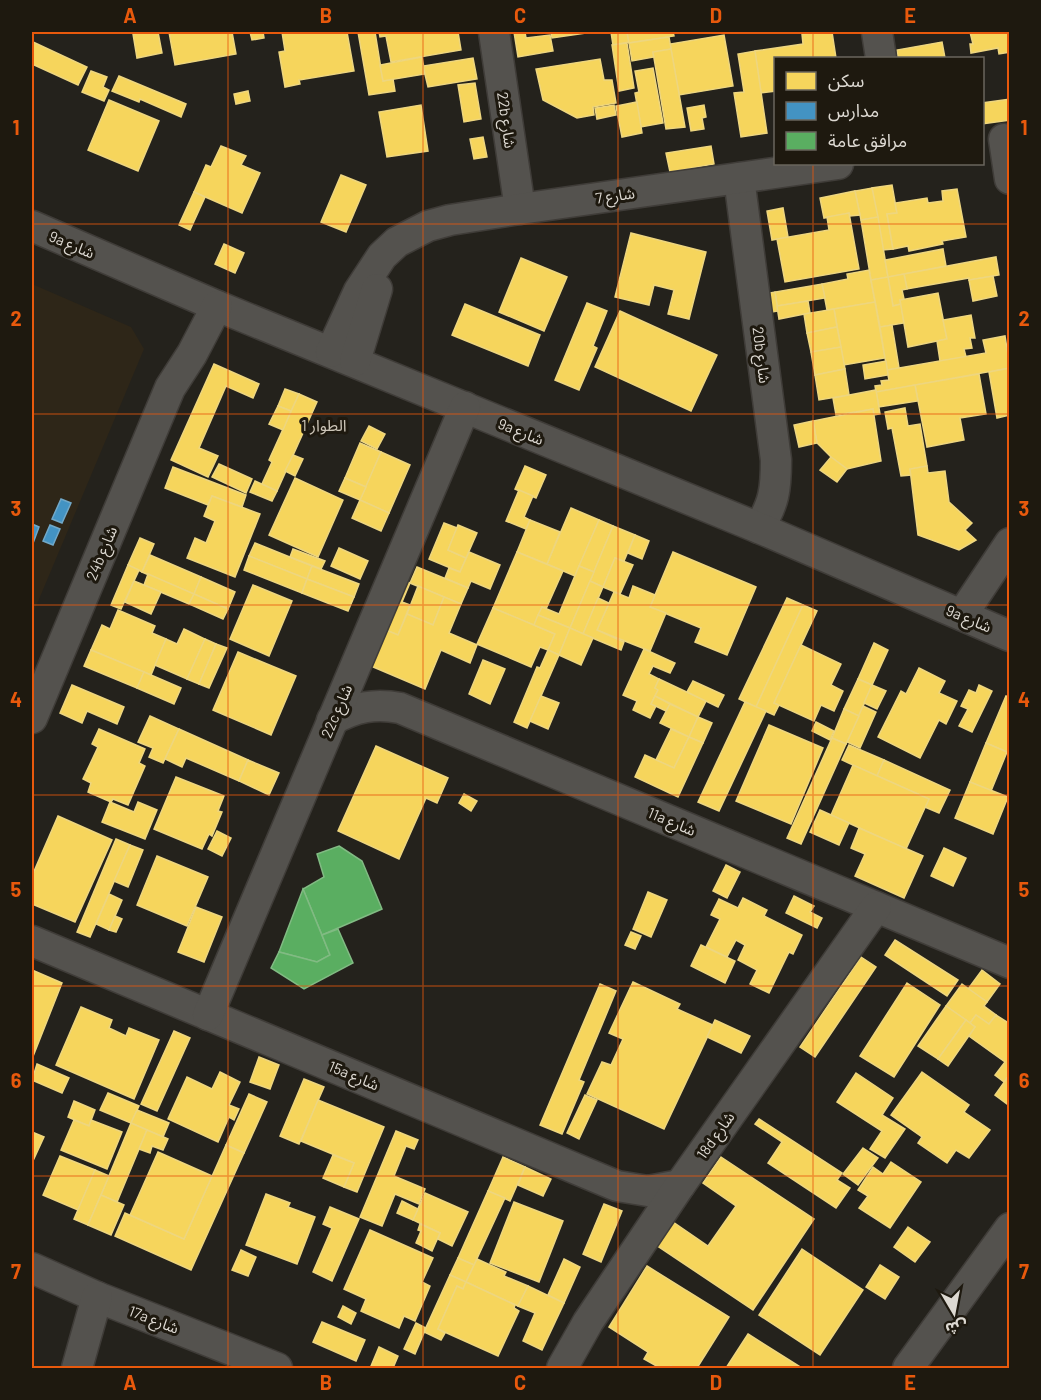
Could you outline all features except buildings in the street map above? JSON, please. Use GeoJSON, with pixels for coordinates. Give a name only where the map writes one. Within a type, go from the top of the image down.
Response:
{"type":"FeatureCollection","features":[{"type":"Feature","properties":{"kind":"street","name":"22b شارع"},"geometry":{"type":"LineString","coordinates":[[494,32],[520,209]]}},
{"type":"Feature","properties":{"kind":"street"},"geometry":{"type":"LineString","coordinates":[[877,32],[881,57]]}},
{"type":"Feature","properties":{"kind":"street"},"geometry":{"type":"LineString","coordinates":[[999,140],[1010,179]]}},
{"type":"Feature","properties":{"kind":"street","name":"شارع 7"},"geometry":{"type":"LineString","coordinates":[[343,357],[369,273],[397,242],[429,226],[450,220],[520,209],[831,165]]}},
{"type":"Feature","properties":{"kind":"street","name":"20b شارع"},"geometry":{"type":"LineString","coordinates":[[740,178],[776,460],[771,507],[759,528]]}},
{"type":"Feature","properties":{"kind":"street","name":"9a شارع"},"geometry":{"type":"LineString","coordinates":[[32,226],[206,301],[759,528],[1010,636]]}},
{"type":"Feature","properties":{"kind":"street","name":"24b شارع"},"geometry":{"type":"LineString","coordinates":[[32,718],[170,388],[178,347],[206,301]]}},
{"type":"Feature","properties":{"kind":"street","name":"22c شارع"},"geometry":{"type":"LineString","coordinates":[[208,1015],[465,408]]}},
{"type":"Feature","properties":{"kind":"street"},"geometry":{"type":"LineString","coordinates":[[962,615],[1010,543]]}},
{"type":"Feature","properties":{"kind":"street","name":"11a شارع"},"geometry":{"type":"LineString","coordinates":[[332,720],[358,708],[386,705],[400,708],[1010,963]]}},
{"type":"Feature","properties":{"kind":"street","name":"18d شارع"},"geometry":{"type":"LineString","coordinates":[[562,1368],[588,1322],[680,1185],[876,907]]}},
{"type":"Feature","properties":{"kind":"street","name":"15a شارع"},"geometry":{"type":"LineString","coordinates":[[32,941],[617,1186],[648,1191],[680,1185]]}},
{"type":"Feature","properties":{"kind":"street"},"geometry":{"type":"LineString","coordinates":[[908,1368],[1010,1228]]}},
{"type":"Feature","properties":{"kind":"street","name":"17a شارع"},"geometry":{"type":"LineString","coordinates":[[32,1268],[277,1368]]}},
{"type":"Feature","properties":{"kind":"street"},"geometry":{"type":"LineString","coordinates":[[77,1368],[109,1301]]}},
{"type":"Feature","properties":{"kind":"street"},"geometry":{"type":"LineString","coordinates":[[89,1368],[109,1301]]}},
{"type":"Feature","properties":{"kind":"shaded area"},"geometry":{"type":"Polygon","coordinates":[[[32,284],[131,327],[144,349],[32,616],[32,284]]]}},
{"type":"Feature","properties":{"kind":"district","name":"الطوار 1"},"geometry":{"type":"Point","coordinates":[324,424]}}]}
